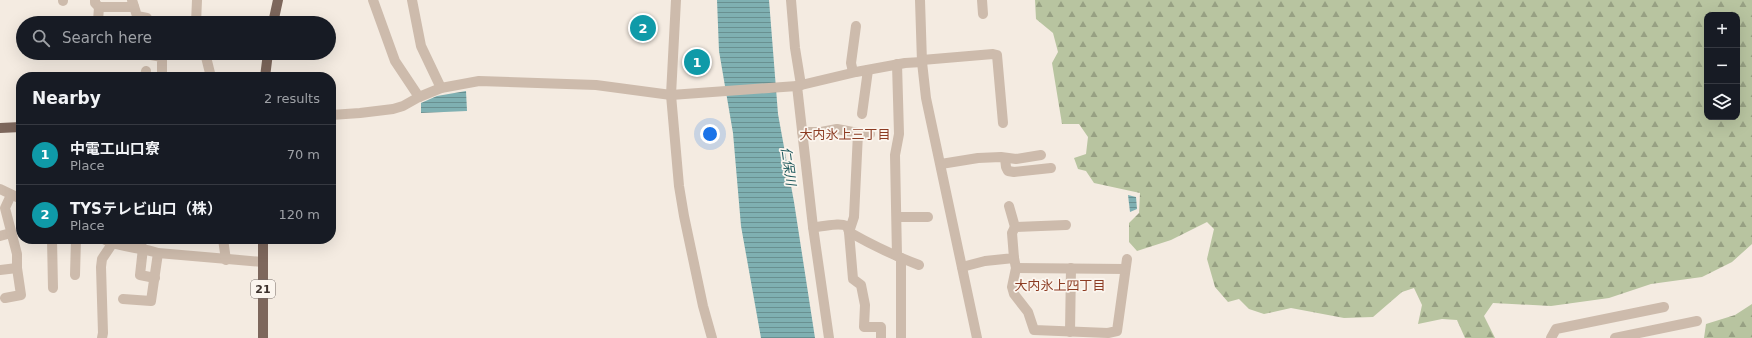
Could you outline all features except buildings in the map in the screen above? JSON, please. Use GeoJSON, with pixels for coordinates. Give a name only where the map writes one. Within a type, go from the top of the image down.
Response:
{"type":"FeatureCollection","features":[{"type":"Feature","properties":{"kind":"main road"},"geometry":{"type":"LineString","coordinates":[[275,16],[278,0]]}},
{"type":"Feature","properties":{"kind":"main road"},"geometry":{"type":"LineString","coordinates":[[266,72],[267,60]]}},
{"type":"Feature","properties":{"kind":"main road"},"geometry":{"type":"LineString","coordinates":[[0,128],[16,127]]}},
{"type":"Feature","properties":{"kind":"main road","name":"21"},"geometry":{"type":"LineString","coordinates":[[263,244],[263,338]]}},
{"type":"Feature","properties":{"kind":"street"},"geometry":{"type":"LineString","coordinates":[[196,0],[196,16]]}},
{"type":"Feature","properties":{"kind":"street"},"geometry":{"type":"LineString","coordinates":[[373,0],[395,61],[419,97]]}},
{"type":"Feature","properties":{"kind":"street"},"geometry":{"type":"LineString","coordinates":[[412,0],[421,46],[441,88]]}},
{"type":"Feature","properties":{"kind":"street"},"geometry":{"type":"LineString","coordinates":[[676,0],[671,95],[679,186],[703,306],[712,338]]}},
{"type":"Feature","properties":{"kind":"street"},"geometry":{"type":"LineString","coordinates":[[791,0],[802,132],[813,227],[829,338]]}},
{"type":"Feature","properties":{"kind":"street"},"geometry":{"type":"LineString","coordinates":[[920,0],[922,61],[926,98],[977,338]]}},
{"type":"Feature","properties":{"kind":"street"},"geometry":{"type":"LineString","coordinates":[[982,0],[983,14]]}},
{"type":"Feature","properties":{"kind":"street"},"geometry":{"type":"LineString","coordinates":[[98,16],[97,3],[133,4],[137,16]]}},
{"type":"Feature","properties":{"kind":"street"},"geometry":{"type":"LineString","coordinates":[[853,72],[851,63],[856,26]]}},
{"type":"Feature","properties":{"kind":"street"},"geometry":{"type":"LineString","coordinates":[[336,115],[393,109],[403,106],[419,97],[441,88],[479,81],[596,85],[671,95],[797,86],[853,72],[897,64],[993,54],[997,55],[1003,123]]}},
{"type":"Feature","properties":{"kind":"street"},"geometry":{"type":"LineString","coordinates":[[162,60],[162,72]]}},
{"type":"Feature","properties":{"kind":"street"},"geometry":{"type":"LineString","coordinates":[[207,60],[210,72]]}},
{"type":"Feature","properties":{"kind":"street"},"geometry":{"type":"LineString","coordinates":[[897,64],[898,134],[895,155],[901,338]]}},
{"type":"Feature","properties":{"kind":"street"},"geometry":{"type":"LineString","coordinates":[[862,114],[868,70]]}},
{"type":"Feature","properties":{"kind":"street"},"geometry":{"type":"LineString","coordinates":[[802,132],[820,132],[837,129],[870,134]]}},
{"type":"Feature","properties":{"kind":"street"},"geometry":{"type":"LineString","coordinates":[[849,232],[854,217],[858,133]]}},
{"type":"Feature","properties":{"kind":"street"},"geometry":{"type":"LineString","coordinates":[[941,164],[978,158],[1016,159],[1041,155]]}},
{"type":"Feature","properties":{"kind":"street"},"geometry":{"type":"LineString","coordinates":[[1005,158],[1008,171],[1014,172],[1051,168]]}},
{"type":"Feature","properties":{"kind":"street"},"geometry":{"type":"LineString","coordinates":[[0,189],[16,197]]}},
{"type":"Feature","properties":{"kind":"street"},"geometry":{"type":"LineString","coordinates":[[5,298],[21,295],[17,268],[17,254],[5,208],[11,195]]}},
{"type":"Feature","properties":{"kind":"street"},"geometry":{"type":"LineString","coordinates":[[962,267],[985,261],[1015,263],[1071,268],[1126,264],[1118,334],[1034,330],[1028,312],[1014,294],[1012,287],[1015,263],[1012,233],[1015,227],[1009,206]]}},
{"type":"Feature","properties":{"kind":"street"},"geometry":{"type":"LineString","coordinates":[[897,217],[928,217]]}},
{"type":"Feature","properties":{"kind":"street"},"geometry":{"type":"LineString","coordinates":[[813,227],[842,224],[847,226],[849,232],[853,279],[861,285],[865,305],[864,327],[881,327],[881,338]]}},
{"type":"Feature","properties":{"kind":"street"},"geometry":{"type":"LineString","coordinates":[[1015,227],[1066,225]]}},
{"type":"Feature","properties":{"kind":"street"},"geometry":{"type":"LineString","coordinates":[[849,232],[899,257],[919,265]]}},
{"type":"Feature","properties":{"kind":"street"},"geometry":{"type":"LineString","coordinates":[[0,236],[11,233]]}},
{"type":"Feature","properties":{"kind":"street"},"geometry":{"type":"LineString","coordinates":[[52,244],[52,288]]}},
{"type":"Feature","properties":{"kind":"street"},"geometry":{"type":"LineString","coordinates":[[75,275],[76,244]]}},
{"type":"Feature","properties":{"kind":"street"},"geometry":{"type":"LineString","coordinates":[[102,338],[104,333],[101,267],[102,259],[112,244],[143,248],[158,254],[263,262]]}},
{"type":"Feature","properties":{"kind":"street"},"geometry":{"type":"LineString","coordinates":[[224,244],[226,260]]}},
{"type":"Feature","properties":{"kind":"street"},"geometry":{"type":"LineString","coordinates":[[143,248],[140,275],[155,278]]}},
{"type":"Feature","properties":{"kind":"street"},"geometry":{"type":"LineString","coordinates":[[123,299],[151,301],[158,254]]}},
{"type":"Feature","properties":{"kind":"street"},"geometry":{"type":"LineString","coordinates":[[0,270],[17,268]]}},
{"type":"Feature","properties":{"kind":"street"},"geometry":{"type":"LineString","coordinates":[[1070,332],[1071,268]]}},
{"type":"Feature","properties":{"kind":"street"},"geometry":{"type":"LineString","coordinates":[[1551,338],[1556,329],[1664,307]]}},
{"type":"Feature","properties":{"kind":"street"},"geometry":{"type":"LineString","coordinates":[[1615,338],[1697,321]]}},
{"type":"Feature","properties":{"kind":"green space"},"geometry":{"type":"Polygon","coordinates":[[[1035,0],[1752,0],[1752,244],[1732,262],[1702,277],[1651,284],[1609,298],[1551,306],[1493,303],[1484,316],[1495,338],[1465,338],[1457,320],[1442,319],[1418,324],[1422,305],[1414,288],[1402,292],[1373,317],[1344,318],[1291,308],[1264,314],[1249,309],[1239,299],[1228,302],[1215,287],[1207,259],[1214,229],[1207,222],[1171,240],[1137,251],[1129,242],[1129,223],[1139,213],[1140,193],[1094,183],[1086,171],[1078,169],[1074,158],[1086,154],[1088,137],[1079,124],[1062,124],[1052,63],[1058,52],[1053,33],[1036,19],[1035,0]]]}},
{"type":"Feature","properties":{"kind":"green space"},"geometry":{"type":"Polygon","coordinates":[[[1752,304],[1752,338],[1704,338],[1706,324],[1735,315],[1752,304]]]}},
{"type":"Feature","properties":{"kind":"water"},"geometry":{"type":"Polygon","coordinates":[[[717,0],[769,0],[778,114],[794,202],[815,338],[761,338],[741,226],[733,133],[719,51],[717,0]]]}},
{"type":"Feature","properties":{"kind":"water"},"geometry":{"type":"Polygon","coordinates":[[[466,91],[467,111],[421,113],[421,103],[437,96],[466,91]]]}},
{"type":"Feature","properties":{"kind":"water"},"geometry":{"type":"Polygon","coordinates":[[[1128,195],[1136,197],[1137,209],[1130,212],[1128,195]]]}},
{"type":"Feature","properties":{"kind":"place","name":"TYSテレビ山口（株）"},"geometry":{"type":"Point","coordinates":[643,28]}},
{"type":"Feature","properties":{"kind":"place","name":"中電工山口寮"},"geometry":{"type":"Point","coordinates":[697,62]}},
{"type":"Feature","properties":{"kind":"district","name":"大内氷上三丁目"},"geometry":{"type":"Point","coordinates":[845,134]}},
{"type":"Feature","properties":{"kind":"district","name":"大内氷上四丁目"},"geometry":{"type":"Point","coordinates":[1060,285]}},
{"type":"Feature","properties":{"kind":"water label","name":"仁保川"},"geometry":{"type":"Point","coordinates":[789,166]}}]}
